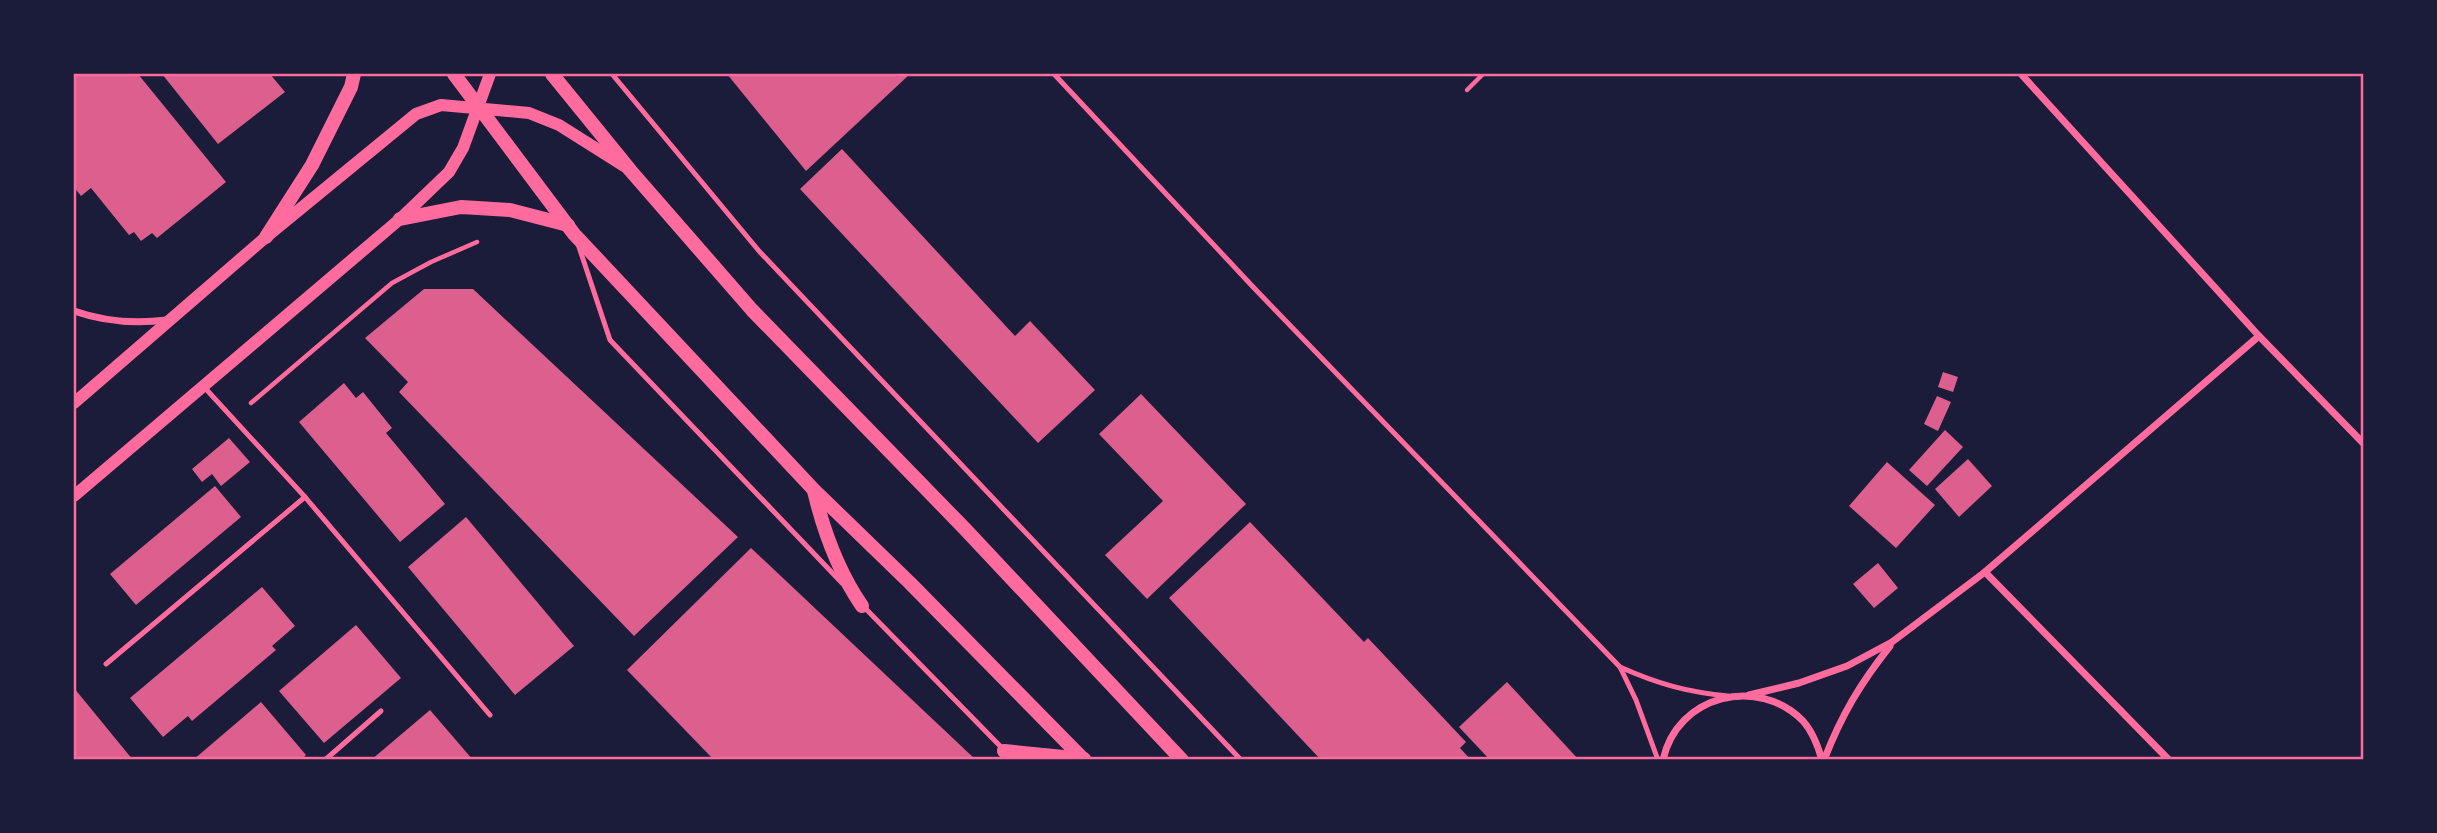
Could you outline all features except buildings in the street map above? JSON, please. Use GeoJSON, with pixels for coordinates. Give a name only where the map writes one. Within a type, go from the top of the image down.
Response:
{"type":"FeatureCollection","features":[{"type":"Feature","properties":{"kind":"main road"},"geometry":{"type":"LineString","coordinates":[[266,237],[312,165],[352,87],[354,74]]}},
{"type":"Feature","properties":{"kind":"main road"},"geometry":{"type":"LineString","coordinates":[[454,74],[571,229],[814,490],[1084,759]]}},
{"type":"Feature","properties":{"kind":"main road"},"geometry":{"type":"LineString","coordinates":[[552,74],[630,170],[752,310],[965,529],[1182,760]]}},
{"type":"Feature","properties":{"kind":"main road"},"geometry":{"type":"LineString","coordinates":[[400,219],[461,207],[510,210],[571,229]]}},
{"type":"Feature","properties":{"kind":"main road"},"geometry":{"type":"LineString","coordinates":[[814,490],[822,526],[838,564],[862,606]]}},
{"type":"Feature","properties":{"kind":"main road"},"geometry":{"type":"LineString","coordinates":[[1009,755],[1084,759]]}},
{"type":"Feature","properties":{"kind":"street"},"geometry":{"type":"LineString","coordinates":[[74,496],[400,219],[449,172],[463,148],[490,74]]}},
{"type":"Feature","properties":{"kind":"street"},"geometry":{"type":"LineString","coordinates":[[2021,74],[2259,336],[2364,444]]}},
{"type":"Feature","properties":{"kind":"street"},"geometry":{"type":"LineString","coordinates":[[74,403],[266,237],[416,114],[441,105],[529,113],[559,125],[630,170]]}},
{"type":"Feature","properties":{"kind":"street"},"geometry":{"type":"LineString","coordinates":[[74,311],[116,322],[144,323],[171,319]]}},
{"type":"Feature","properties":{"kind":"street"},"geometry":{"type":"LineString","coordinates":[[1664,760],[1675,730],[1690,714],[1708,702],[1799,683],[1847,666],[1892,642],[1985,572],[2259,336]]}},
{"type":"Feature","properties":{"kind":"street"},"geometry":{"type":"LineString","coordinates":[[1985,572],[2169,760]]}},
{"type":"Feature","properties":{"kind":"street"},"geometry":{"type":"LineString","coordinates":[[1823,760],[1840,718],[1864,679],[1892,642]]}},
{"type":"Feature","properties":{"kind":"street"},"geometry":{"type":"LineString","coordinates":[[1749,695],[1770,700],[1805,723],[1823,760]]}},
{"type":"Feature","properties":{"kind":"lane"},"geometry":{"type":"LineString","coordinates":[[612,74],[759,251],[1241,760]]}},
{"type":"Feature","properties":{"kind":"lane"},"geometry":{"type":"LineString","coordinates":[[1054,74],[1255,289],[1620,667],[1641,712],[1658,760]]}},
{"type":"Feature","properties":{"kind":"lane"},"geometry":{"type":"LineString","coordinates":[[571,229],[610,340],[862,606],[1009,755]]}},
{"type":"Feature","properties":{"kind":"lane"},"geometry":{"type":"LineString","coordinates":[[203,386],[305,497],[490,715]]}},
{"type":"Feature","properties":{"kind":"lane"},"geometry":{"type":"LineString","coordinates":[[106,664],[305,497]]}},
{"type":"Feature","properties":{"kind":"lane"},"geometry":{"type":"LineString","coordinates":[[1620,667],[1654,683],[1690,692],[1728,696]]}},
{"type":"Feature","properties":{"kind":"lane"},"geometry":{"type":"LineString","coordinates":[[325,760],[381,711]]}},
{"type":"Feature","properties":{"kind":"path"},"geometry":{"type":"LineString","coordinates":[[1467,90],[1483,74]]}},
{"type":"Feature","properties":{"kind":"path"},"geometry":{"type":"LineString","coordinates":[[233,418],[392,283],[431,261],[477,242]]}}]}
